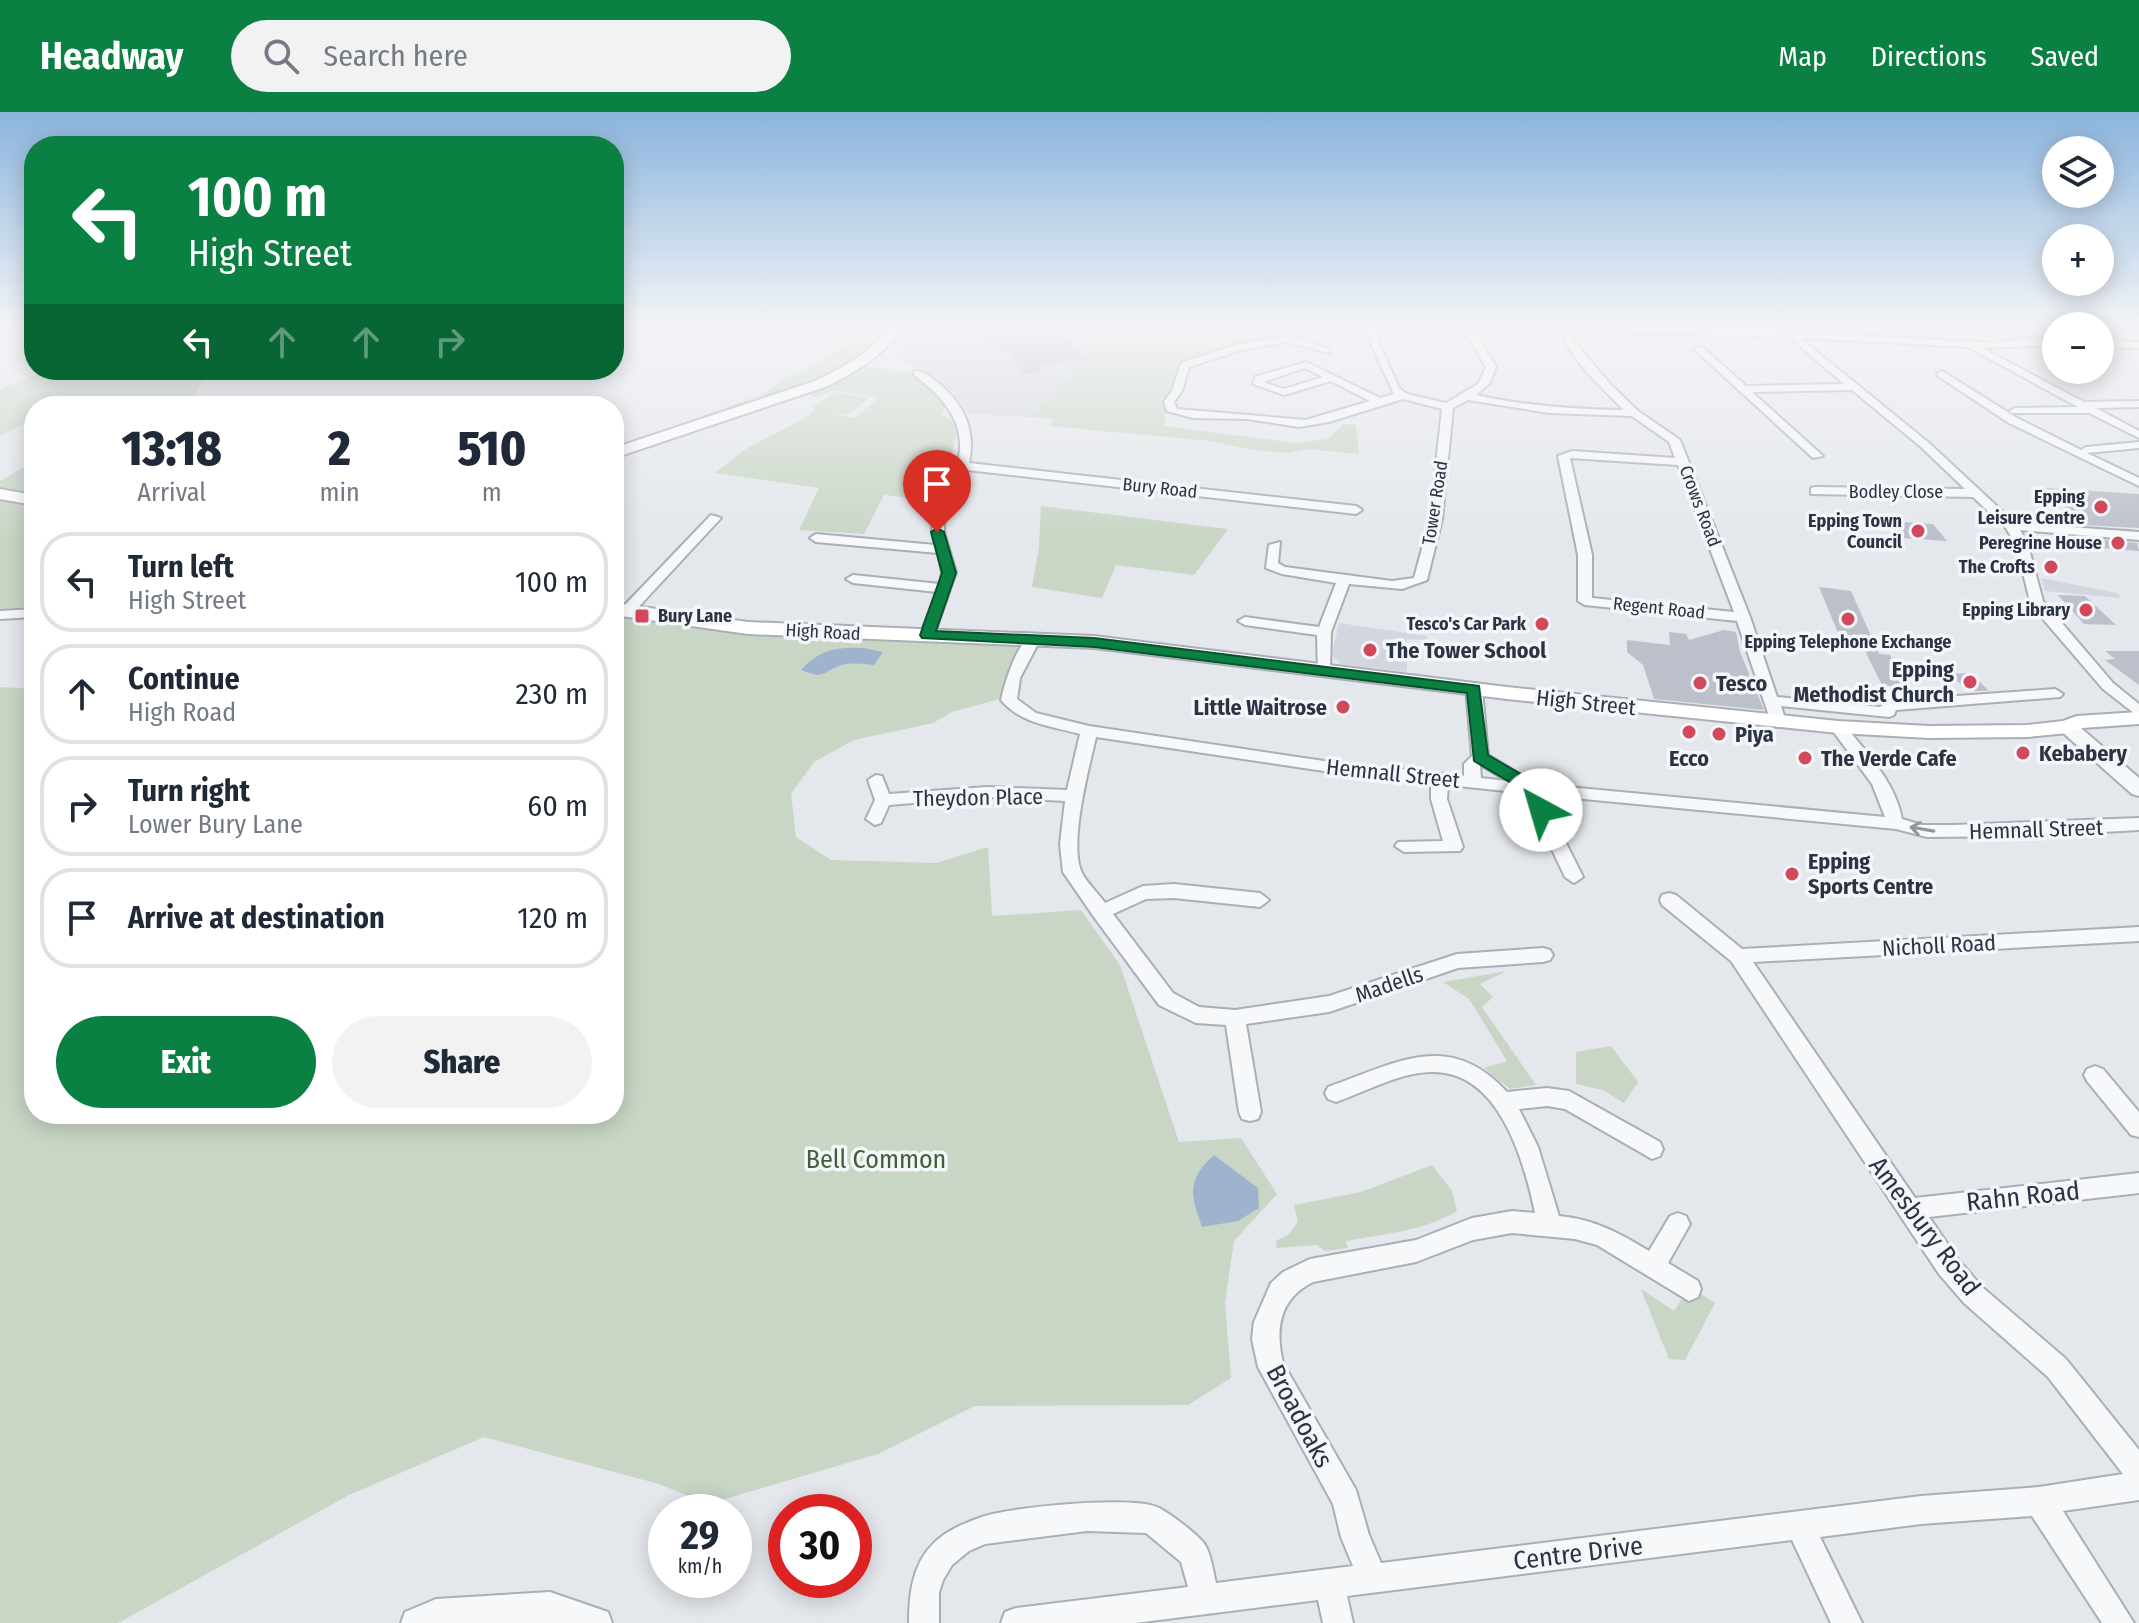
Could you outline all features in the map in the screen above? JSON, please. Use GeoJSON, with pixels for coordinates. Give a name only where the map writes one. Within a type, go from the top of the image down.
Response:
{"type":"FeatureCollection","features":[{"type":"Feature","properties":{"kind":"main road"},"geometry":{"type":"LineString","coordinates":[[624,450],[780,398]]}},
{"type":"Feature","properties":{"kind":"main road"},"geometry":{"type":"LineString","coordinates":[[0,494],[24,498]]}},
{"type":"Feature","properties":{"kind":"main road","name":"High Road"},"geometry":{"type":"LineString","coordinates":[[624,610],[748,628],[1034,638]]}},
{"type":"Feature","properties":{"kind":"main road","name":"High Street"},"geometry":{"type":"LineString","coordinates":[[1034,638],[1172,650],[1474,689],[1838,727],[1929,732],[2068,727],[2077,722],[2139,715]]}},
{"type":"Feature","properties":{"kind":"street"},"geometry":{"type":"LineString","coordinates":[[927,635],[949,573],[937,532],[938,517],[964,466],[965,422],[949,398]]}},
{"type":"Feature","properties":{"kind":"street"},"geometry":{"type":"LineString","coordinates":[[1172,398],[1169,402],[1172,411],[1192,417],[1258,417],[1288,424],[1315,422],[1377,400],[1393,398]]}},
{"type":"Feature","properties":{"kind":"street"},"geometry":{"type":"LineString","coordinates":[[1372,398],[1377,400]]}},
{"type":"Feature","properties":{"kind":"street"},"geometry":{"type":"LineString","coordinates":[[1409,398],[1448,407],[1463,398]]}},
{"type":"Feature","properties":{"kind":"street"},"geometry":{"type":"LineString","coordinates":[[1472,398],[1513,407],[1565,413],[1634,413]]}},
{"type":"Feature","properties":{"kind":"street","name":"Crows Road"},"geometry":{"type":"LineString","coordinates":[[1618,398],[1634,413],[1674,440],[1743,617],[1778,722]]}},
{"type":"Feature","properties":{"kind":"street"},"geometry":{"type":"LineString","coordinates":[[1752,398],[1817,456]]}},
{"type":"Feature","properties":{"kind":"street"},"geometry":{"type":"LineString","coordinates":[[1867,398],[1925,445],[2011,526],[2022,545],[2036,602],[2108,686],[2139,715]]}},
{"type":"Feature","properties":{"kind":"street"},"geometry":{"type":"LineString","coordinates":[[1974,398],[2020,426],[2139,482]]}},
{"type":"Feature","properties":{"kind":"street"},"geometry":{"type":"LineString","coordinates":[[2066,398],[2139,435]]}},
{"type":"Feature","properties":{"kind":"street"},"geometry":{"type":"LineString","coordinates":[[2015,411],[2139,404]]}},
{"type":"Feature","properties":{"kind":"street","name":"Tower Road"},"geometry":{"type":"LineString","coordinates":[[1275,545],[1271,565],[1282,570],[1396,586],[1411,585],[1420,580],[1436,519],[1448,407]]}},
{"type":"Feature","properties":{"kind":"street"},"geometry":{"type":"LineString","coordinates":[[2086,450],[2139,445]]}},
{"type":"Feature","properties":{"kind":"street","name":"Regent Road"},"geometry":{"type":"LineString","coordinates":[[1683,462],[1572,454],[1564,456],[1585,555],[1585,601],[1743,617]]}},
{"type":"Feature","properties":{"kind":"street","name":"Bury Road"},"geometry":{"type":"LineString","coordinates":[[964,466],[1356,510]]}},
{"type":"Feature","properties":{"kind":"street","name":"Bodley Close"},"geometry":{"type":"LineString","coordinates":[[1815,491],[1976,493]]}},
{"type":"Feature","properties":{"kind":"street"},"geometry":{"type":"LineString","coordinates":[[624,607],[715,518]]}},
{"type":"Feature","properties":{"kind":"street"},"geometry":{"type":"LineString","coordinates":[[2011,526],[2139,536]]}},
{"type":"Feature","properties":{"kind":"street"},"geometry":{"type":"LineString","coordinates":[[816,538],[942,550]]}},
{"type":"Feature","properties":{"kind":"street"},"geometry":{"type":"LineString","coordinates":[[853,579],[944,589]]}},
{"type":"Feature","properties":{"kind":"street"},"geometry":{"type":"LineString","coordinates":[[1323,669],[1324,632],[1344,580]]}},
{"type":"Feature","properties":{"kind":"street"},"geometry":{"type":"LineString","coordinates":[[0,615],[24,614]]}},
{"type":"Feature","properties":{"kind":"street"},"geometry":{"type":"LineString","coordinates":[[1245,621],[1324,632]]}},
{"type":"Feature","properties":{"kind":"street","name":"Hemnall Street"},"geometry":{"type":"LineString","coordinates":[[1034,638],[1013,678],[1009,700],[1030,716],[1089,731],[1324,766],[1692,806],[1885,823],[1894,821],[1921,831],[2048,831],[2139,824]]}},
{"type":"Feature","properties":{"kind":"street"},"geometry":{"type":"LineString","coordinates":[[1474,689],[1480,757]]}},
{"type":"Feature","properties":{"kind":"street"},"geometry":{"type":"LineString","coordinates":[[1772,701],[1889,712],[1888,706],[2055,694]]}},
{"type":"Feature","properties":{"kind":"street"},"geometry":{"type":"LineString","coordinates":[[1838,727],[1875,776],[1893,812],[1894,821]]}},
{"type":"Feature","properties":{"kind":"street"},"geometry":{"type":"LineString","coordinates":[[2068,727],[2139,789]]}},
{"type":"Feature","properties":{"kind":"street","name":"Theydon Place"},"geometry":{"type":"LineString","coordinates":[[1089,731],[1074,796],[1069,844],[1072,872],[1101,912]]}},
{"type":"Feature","properties":{"kind":"street"},"geometry":{"type":"LineString","coordinates":[[1473,782],[1472,764],[1480,757]]}},
{"type":"Feature","properties":{"kind":"street"},"geometry":{"type":"LineString","coordinates":[[1480,757],[1530,787],[1574,877]]}},
{"type":"Feature","properties":{"kind":"street"},"geometry":{"type":"LineString","coordinates":[[1404,846],[1454,847],[1439,799],[1440,779]]}},
{"type":"Feature","properties":{"kind":"street","name":"Theydon Place"},"geometry":{"type":"LineString","coordinates":[[875,819],[883,800],[876,780]]}},
{"type":"Feature","properties":{"kind":"street","name":"Theydon Place"},"geometry":{"type":"LineString","coordinates":[[883,800],[987,792],[1074,796]]}},
{"type":"Feature","properties":{"kind":"street"},"geometry":{"type":"LineString","coordinates":[[1101,912],[1143,893],[1174,891],[1260,900]]}},
{"type":"Feature","properties":{"kind":"street","name":"Amesbury Road"},"geometry":{"type":"LineString","coordinates":[[1669,900],[1738,956],[1948,1266],[1973,1295],[2057,1368],[2139,1472]]}},
{"type":"Feature","properties":{"kind":"street","name":"Madells"},"geometry":{"type":"LineString","coordinates":[[1101,912],[1166,999],[1196,1015],[1235,1018],[1329,1004],[1457,961],[1543,955]]}},
{"type":"Feature","properties":{"kind":"street","name":"Nicholl Road"},"geometry":{"type":"LineString","coordinates":[[1738,956],[2139,934]]}},
{"type":"Feature","properties":{"kind":"street"},"geometry":{"type":"LineString","coordinates":[[1235,1018],[1250,1112]]}},
{"type":"Feature","properties":{"kind":"street"},"geometry":{"type":"LineString","coordinates":[[1336,1093],[1435,1063],[1478,1076],[1503,1101],[1533,1163],[1549,1225]]}},
{"type":"Feature","properties":{"kind":"street"},"geometry":{"type":"LineString","coordinates":[[2095,1075],[2139,1128]]}},
{"type":"Feature","properties":{"kind":"street"},"geometry":{"type":"LineString","coordinates":[[1503,1101],[1547,1097],[1569,1100],[1652,1149]]}},
{"type":"Feature","properties":{"kind":"street","name":"Rahn Road"},"geometry":{"type":"LineString","coordinates":[[1908,1209],[2139,1183]]}},
{"type":"Feature","properties":{"kind":"street","name":"Broadoaks"},"geometry":{"type":"LineString","coordinates":[[1373,1578],[1355,1537],[1346,1500],[1271,1367],[1265,1339],[1273,1305],[1292,1280],[1310,1271],[1428,1248],[1475,1228],[1512,1222],[1549,1225],[1603,1236],[1689,1289]]}},
{"type":"Feature","properties":{"kind":"street"},"geometry":{"type":"LineString","coordinates":[[1654,1265],[1678,1224]]}},
{"type":"Feature","properties":{"kind":"street","name":"Centre Drive"},"geometry":{"type":"LineString","coordinates":[[1016,1623],[1921,1510],[2039,1501],[2139,1486]]}},
{"type":"Feature","properties":{"kind":"street"},"geometry":{"type":"LineString","coordinates":[[2039,1501],[2119,1623]]}},
{"type":"Feature","properties":{"kind":"street"},"geometry":{"type":"LineString","coordinates":[[924,1623],[924,1592],[931,1572],[942,1555],[959,1541],[985,1530],[1087,1517],[1151,1519],[1193,1553],[1206,1600]]}},
{"type":"Feature","properties":{"kind":"street"},"geometry":{"type":"LineString","coordinates":[[1800,1527],[1847,1623]]}},
{"type":"Feature","properties":{"kind":"street"},"geometry":{"type":"LineString","coordinates":[[1330,1585],[1338,1623]]}},
{"type":"Feature","properties":{"kind":"street"},"geometry":{"type":"LineString","coordinates":[[416,1623],[436,1614],[550,1607],[597,1623]]}},
{"type":"Feature","properties":{"kind":"shaded area"},"geometry":{"type":"Polygon","coordinates":[[[957,398],[1048,398],[1029,417],[969,414],[957,398]]]}},
{"type":"Feature","properties":{"kind":"shaded area"},"geometry":{"type":"Polygon","coordinates":[[[2041,578],[2117,593],[2121,598],[2045,591],[2041,578]]]}},
{"type":"Feature","properties":{"kind":"shaded area","name":"The Tower School"},"geometry":{"type":"Polygon","coordinates":[[[1339,623],[1427,636],[1427,640],[1407,639],[1407,672],[1341,664],[1332,655],[1339,623]]]}},
{"type":"Feature","properties":{"kind":"green space"},"geometry":{"type":"Polygon","coordinates":[[[0,398],[24,398],[24,425],[0,436],[0,398]]]}},
{"type":"Feature","properties":{"kind":"green space"},"geometry":{"type":"Polygon","coordinates":[[[754,398],[776,398],[624,445],[754,398]]]}},
{"type":"Feature","properties":{"kind":"green space"},"geometry":{"type":"Polygon","coordinates":[[[827,398],[869,398],[847,415],[820,411],[855,418],[879,398],[876,398],[942,398],[948,403],[941,415],[949,418],[958,428],[940,501],[884,495],[864,534],[799,530],[819,488],[715,473],[747,448],[805,418],[815,410],[812,408],[827,398]]]}},
{"type":"Feature","properties":{"kind":"green space"},"geometry":{"type":"Polygon","coordinates":[[[1048,398],[1169,398],[1164,426],[1296,443],[1328,439],[1343,424],[1356,425],[1359,454],[1306,449],[1288,453],[1253,450],[1210,441],[1049,426],[1055,419],[1029,417],[1048,398]]]}},
{"type":"Feature","properties":{"kind":"green space"},"geometry":{"type":"Polygon","coordinates":[[[24,467],[24,491],[0,487],[0,481],[24,467]]]}},
{"type":"Feature","properties":{"kind":"green space"},"geometry":{"type":"Polygon","coordinates":[[[0,498],[24,502],[24,608],[0,609],[0,498]]]}},
{"type":"Feature","properties":{"kind":"green space"},"geometry":{"type":"Polygon","coordinates":[[[1041,506],[1228,529],[1194,575],[1116,565],[1102,598],[1032,587],[1039,548],[1041,506]]]}},
{"type":"Feature","properties":{"kind":"green space","name":"Bell Common"},"geometry":{"type":"Polygon","coordinates":[[[624,614],[716,629],[1026,642],[999,699],[952,712],[933,723],[854,740],[814,762],[791,794],[796,837],[831,860],[936,863],[988,847],[992,916],[1081,910],[1120,965],[1179,1142],[1241,1138],[1277,1194],[1234,1241],[1225,1303],[1231,1378],[1188,1405],[975,1406],[878,1454],[742,1494],[684,1494],[659,1484],[484,1437],[349,1495],[118,1623],[0,1623],[0,687],[24,688],[24,1124],[624,1124],[624,614]]]}},
{"type":"Feature","properties":{"kind":"green space"},"geometry":{"type":"Polygon","coordinates":[[[1507,971],[1480,984],[1493,997],[1482,1007],[1536,1085],[1510,1089],[1484,1068],[1507,1061],[1469,999],[1443,982],[1507,971]]]}},
{"type":"Feature","properties":{"kind":"green space"},"geometry":{"type":"Polygon","coordinates":[[[1611,1046],[1638,1082],[1624,1103],[1603,1090],[1576,1084],[1576,1052],[1611,1046]]]}},
{"type":"Feature","properties":{"kind":"green space"},"geometry":{"type":"Polygon","coordinates":[[[1432,1165],[1452,1191],[1457,1211],[1444,1218],[1389,1234],[1346,1241],[1348,1248],[1325,1251],[1317,1245],[1277,1248],[1276,1241],[1289,1234],[1298,1222],[1294,1205],[1361,1192],[1432,1165]]]}},
{"type":"Feature","properties":{"kind":"green space"},"geometry":{"type":"Polygon","coordinates":[[[1641,1289],[1674,1311],[1684,1296],[1695,1290],[1715,1303],[1685,1360],[1669,1359],[1641,1289]]]}},
{"type":"Feature","properties":{"kind":"water"},"geometry":{"type":"Polygon","coordinates":[[[864,648],[883,652],[874,665],[843,665],[818,675],[801,670],[830,651],[864,648]]]}},
{"type":"Feature","properties":{"kind":"water"},"geometry":{"type":"Polygon","coordinates":[[[1214,1155],[1258,1188],[1259,1208],[1238,1221],[1202,1227],[1193,1189],[1199,1172],[1214,1155]]]}},
{"type":"Feature","properties":{"kind":"building","name":"Epping Leisure Centre"},"geometry":{"type":"Polygon","coordinates":[[[2046,488],[2139,494],[2139,528],[2083,525],[2046,488]]]}},
{"type":"Feature","properties":{"kind":"building","name":"Epping Town Council"},"geometry":{"type":"Polygon","coordinates":[[[1890,521],[1933,524],[1947,541],[1903,538],[1890,521]]]}},
{"type":"Feature","properties":{"kind":"building","name":"Peregrine House"},"geometry":{"type":"Polygon","coordinates":[[[2096,539],[2137,543],[2139,551],[2103,548],[2096,539]]]}},
{"type":"Feature","properties":{"kind":"building","name":"Epping Telephone Exchange"},"geometry":{"type":"Polygon","coordinates":[[[1819,587],[1851,591],[1879,654],[1890,655],[1899,672],[1894,671],[1902,687],[1882,685],[1864,649],[1844,647],[1819,587]]]}},
{"type":"Feature","properties":{"kind":"building","name":"Epping Library"},"geometry":{"type":"Polygon","coordinates":[[[2058,595],[2085,596],[2116,625],[2084,624],[2058,595]]]}},
{"type":"Feature","properties":{"kind":"building","name":"Tesco"},"geometry":{"type":"Polygon","coordinates":[[[1724,630],[1736,632],[1740,652],[1764,710],[1654,699],[1643,665],[1627,652],[1627,640],[1670,645],[1669,632],[1686,634],[1689,640],[1724,630]]]}},
{"type":"Feature","properties":{"kind":"building"},"geometry":{"type":"Polygon","coordinates":[[[2105,651],[2139,651],[2139,685],[2105,660],[2115,659],[2105,651]]]}},
{"type":"Feature","properties":{"kind":"building","name":"Epping Methodist Church"},"geometry":{"type":"Polygon","coordinates":[[[1971,673],[1989,691],[1968,691],[1950,674],[1971,673]]]}},
{"type":"Feature","properties":{"kind":"place","name":"Epping Leisure Centre"},"geometry":{"type":"Point","coordinates":[2101,507]}},
{"type":"Feature","properties":{"kind":"place","name":"Epping Town Council"},"geometry":{"type":"Point","coordinates":[1918,531]}},
{"type":"Feature","properties":{"kind":"place","name":"Peregrine House"},"geometry":{"type":"Point","coordinates":[2118,543]}},
{"type":"Feature","properties":{"kind":"place","name":"The Crofts"},"geometry":{"type":"Point","coordinates":[2051,567]}},
{"type":"Feature","properties":{"kind":"place","name":"Epping Library"},"geometry":{"type":"Point","coordinates":[2086,610]}},
{"type":"Feature","properties":{"kind":"place","name":"Bury Lane"},"geometry":{"type":"Point","coordinates":[642,616]}},
{"type":"Feature","properties":{"kind":"place","name":"Epping Telephone Exchange"},"geometry":{"type":"Point","coordinates":[1848,619]}},
{"type":"Feature","properties":{"kind":"place","name":"Tesco's Car Park"},"geometry":{"type":"Point","coordinates":[1542,624]}},
{"type":"Feature","properties":{"kind":"place","name":"The Tower School"},"geometry":{"type":"Point","coordinates":[1370,650]}},
{"type":"Feature","properties":{"kind":"place","name":"Epping Methodist Church"},"geometry":{"type":"Point","coordinates":[1970,682]}},
{"type":"Feature","properties":{"kind":"place","name":"Tesco"},"geometry":{"type":"Point","coordinates":[1700,683]}},
{"type":"Feature","properties":{"kind":"place","name":"Little Waitrose"},"geometry":{"type":"Point","coordinates":[1343,707]}},
{"type":"Feature","properties":{"kind":"place","name":"Ecco"},"geometry":{"type":"Point","coordinates":[1689,732]}},
{"type":"Feature","properties":{"kind":"place","name":"Piya"},"geometry":{"type":"Point","coordinates":[1719,734]}},
{"type":"Feature","properties":{"kind":"place","name":"Kebabery"},"geometry":{"type":"Point","coordinates":[2023,753]}},
{"type":"Feature","properties":{"kind":"place","name":"The Verde Cafe"},"geometry":{"type":"Point","coordinates":[1805,758]}},
{"type":"Feature","properties":{"kind":"place","name":"Epping Sports Centre"},"geometry":{"type":"Point","coordinates":[1792,874]}},
{"type":"Feature","properties":{"kind":"route"},"geometry":{"type":"LineString","coordinates":[[937,532],[949,573],[927,635],[1094,642],[1474,689],[1480,757],[1530,787],[1541,810]]}}]}
